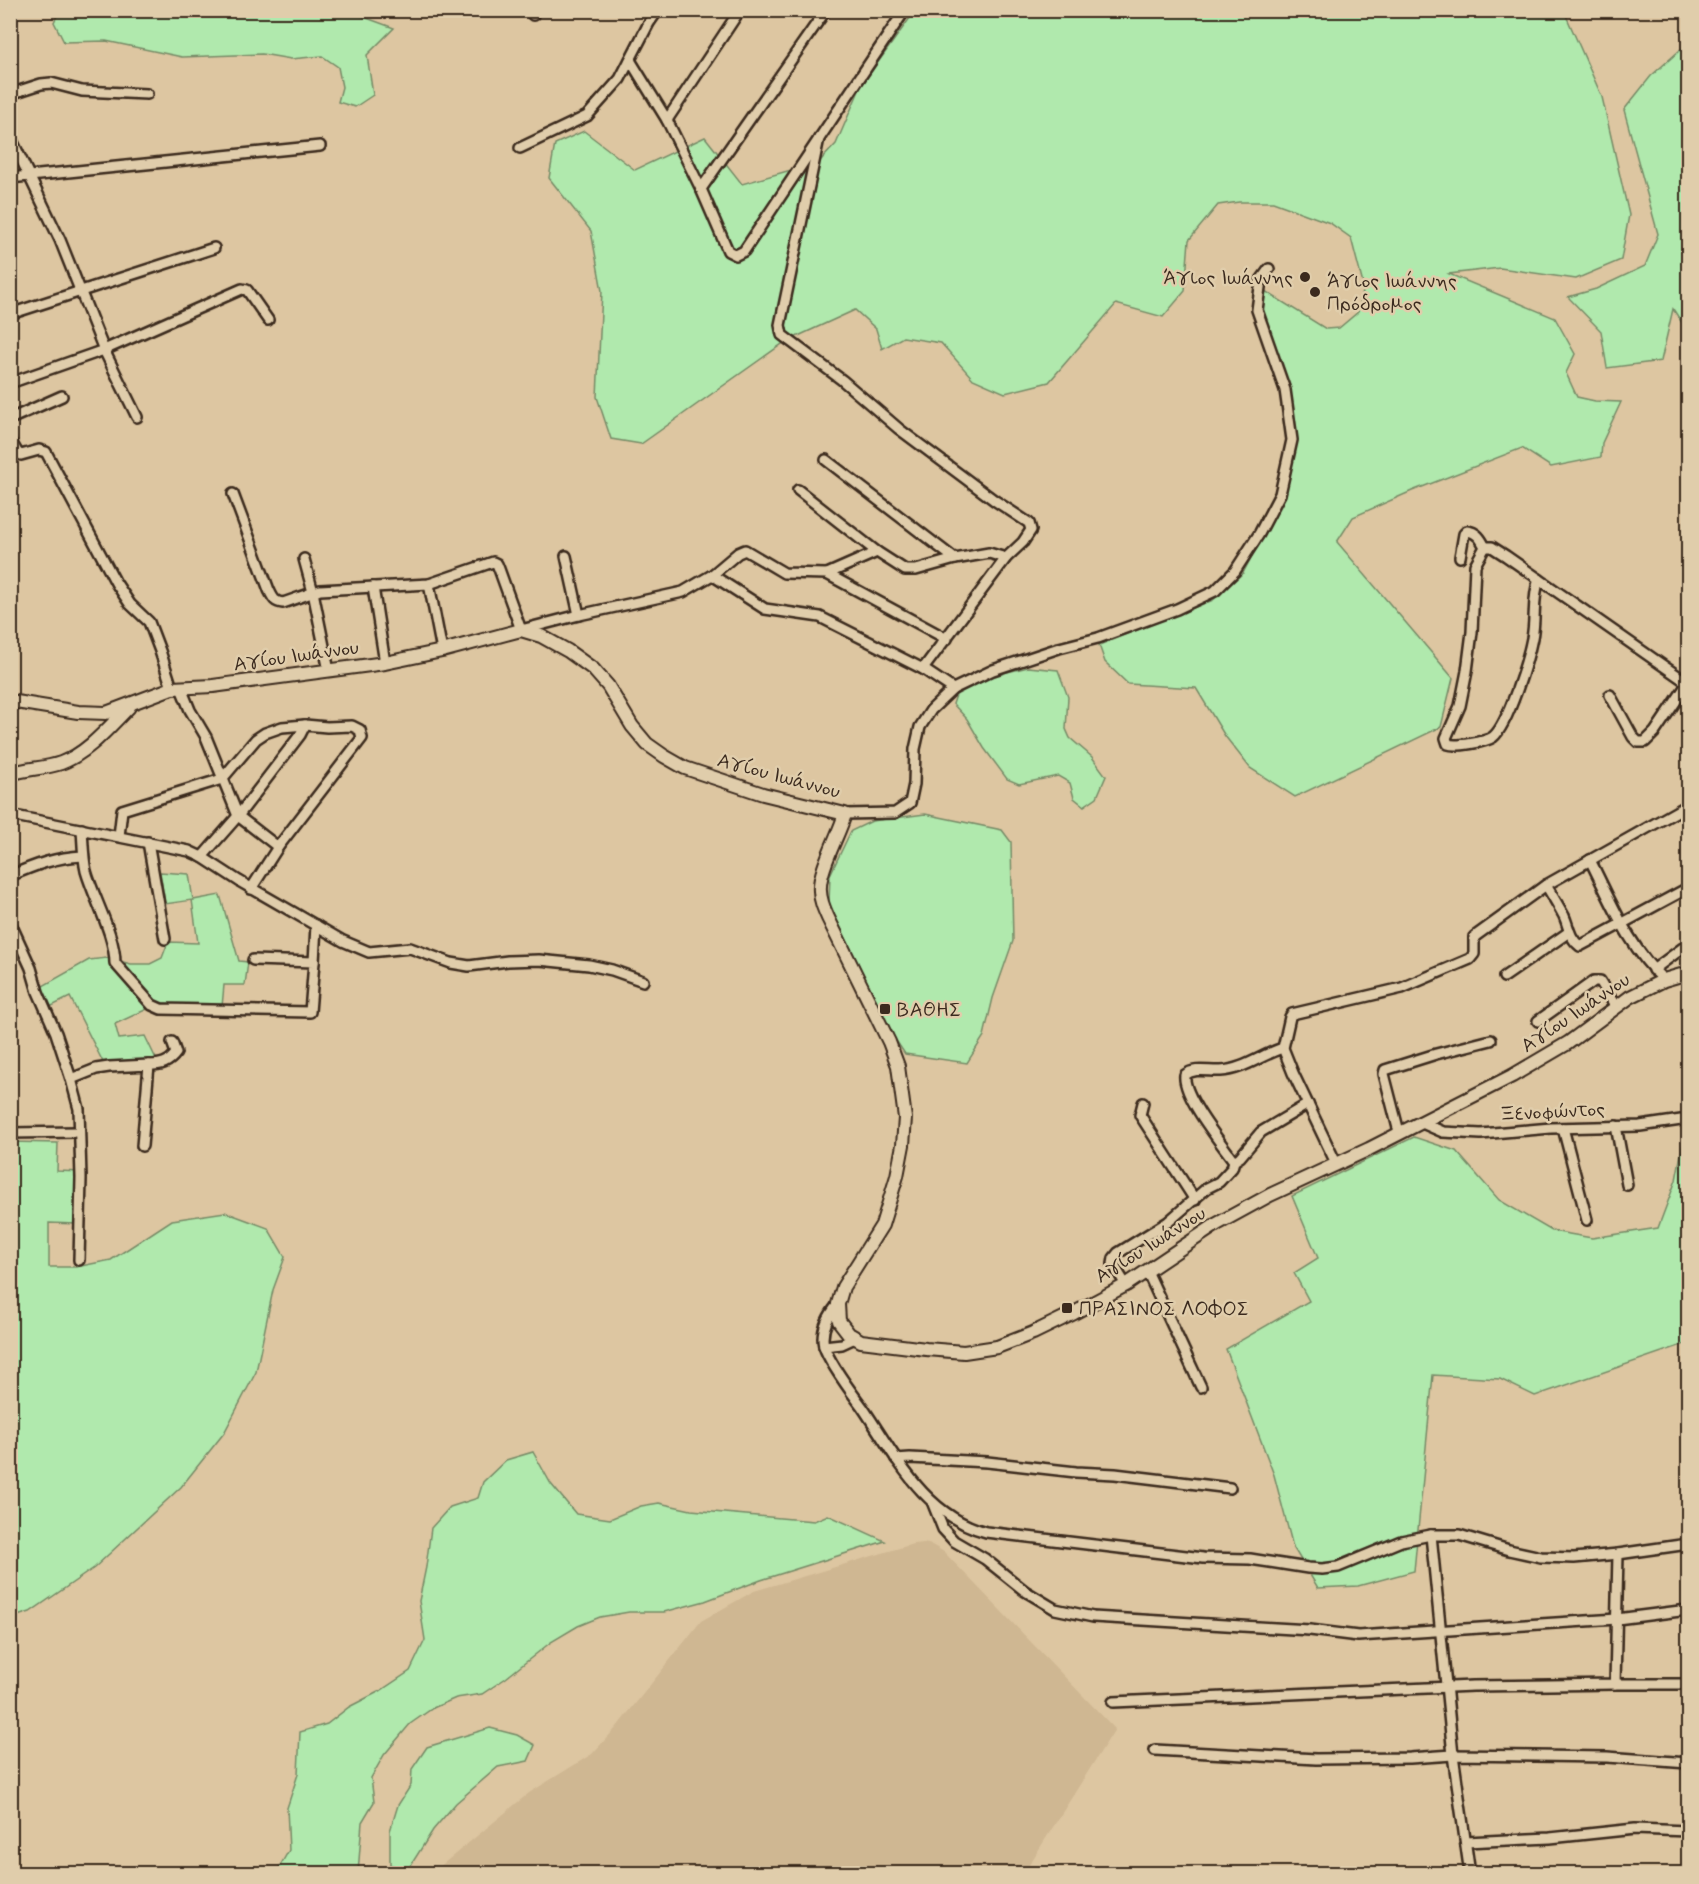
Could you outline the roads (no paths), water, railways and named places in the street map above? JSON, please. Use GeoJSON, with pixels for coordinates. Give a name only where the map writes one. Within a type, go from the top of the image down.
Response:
{"type":"FeatureCollection","features":[{"type":"Feature","properties":{"kind":"street"},"geometry":{"type":"LineString","coordinates":[[520,148],[587,116],[620,79],[658,10]]}},
{"type":"Feature","properties":{"kind":"street"},"geometry":{"type":"LineString","coordinates":[[667,120],[740,10]]}},
{"type":"Feature","properties":{"kind":"street"},"geometry":{"type":"LineString","coordinates":[[702,189],[826,10]]}},
{"type":"Feature","properties":{"kind":"street"},"geometry":{"type":"LineString","coordinates":[[630,60],[667,120],[702,189],[728,251],[736,255],[744,251],[905,10]]}},
{"type":"Feature","properties":{"kind":"street"},"geometry":{"type":"LineString","coordinates":[[10,94],[51,83],[82,91],[147,94]]}},
{"type":"Feature","properties":{"kind":"street"},"geometry":{"type":"LineString","coordinates":[[10,136],[60,240],[104,350],[137,417]]}},
{"type":"Feature","properties":{"kind":"street"},"geometry":{"type":"LineString","coordinates":[[819,138],[780,325],[782,335],[842,380],[899,429],[994,500],[1029,522],[1031,530],[1023,542],[1006,558],[923,669]]}},
{"type":"Feature","properties":{"kind":"street"},"geometry":{"type":"LineString","coordinates":[[10,178],[320,146]]}},
{"type":"Feature","properties":{"kind":"street"},"geometry":{"type":"LineString","coordinates":[[10,314],[214,248]]}},
{"type":"Feature","properties":{"kind":"street"},"geometry":{"type":"LineString","coordinates":[[845,814],[895,813],[910,802],[914,784],[915,749],[920,727],[932,710],[953,689],[993,670],[1059,648],[1098,638],[1177,609],[1215,591],[1235,571],[1259,534],[1280,494],[1292,440],[1285,390],[1257,310],[1261,280],[1269,269]]}},
{"type":"Feature","properties":{"kind":"street"},"geometry":{"type":"LineString","coordinates":[[10,382],[104,350],[242,289],[247,290],[268,320]]}},
{"type":"Feature","properties":{"kind":"street"},"geometry":{"type":"LineString","coordinates":[[10,419],[62,396]]}},
{"type":"Feature","properties":{"kind":"street"},"geometry":{"type":"LineString","coordinates":[[10,440],[21,455],[39,450],[46,452],[116,583],[130,604],[148,622],[176,688],[206,736],[238,816],[278,847]]}},
{"type":"Feature","properties":{"kind":"street"},"geometry":{"type":"LineString","coordinates":[[825,460],[955,559]]}},
{"type":"Feature","properties":{"kind":"street"},"geometry":{"type":"LineString","coordinates":[[798,490],[877,552],[905,570],[916,570],[955,559],[989,553],[1006,558]]}},
{"type":"Feature","properties":{"kind":"street"},"geometry":{"type":"LineString","coordinates":[[233,494],[273,600],[283,603],[320,590],[429,584],[493,562],[497,564],[521,630],[683,592],[712,575],[738,553],[745,550],[784,573],[827,574],[877,552]]}},
{"type":"Feature","properties":{"kind":"street"},"geometry":{"type":"LineString","coordinates":[[1460,557],[1464,534],[1467,531],[1472,531],[1479,537],[1485,547]]}},
{"type":"Feature","properties":{"kind":"street"},"geometry":{"type":"LineString","coordinates":[[1485,547],[1475,565],[1472,632],[1467,671],[1460,706],[1446,738],[1448,744],[1454,746],[1486,740],[1499,729],[1513,699],[1532,638],[1535,589],[1539,579]]}},
{"type":"Feature","properties":{"kind":"street"},"geometry":{"type":"LineString","coordinates":[[1485,547],[1492,547],[1689,683],[1655,732],[1645,742],[1638,742],[1633,737],[1610,695]]}},
{"type":"Feature","properties":{"kind":"street"},"geometry":{"type":"LineString","coordinates":[[566,556],[579,615]]}},
{"type":"Feature","properties":{"kind":"street"},"geometry":{"type":"LineString","coordinates":[[304,559],[329,671]]}},
{"type":"Feature","properties":{"kind":"street"},"geometry":{"type":"LineString","coordinates":[[827,574],[946,639]]}},
{"type":"Feature","properties":{"kind":"street"},"geometry":{"type":"LineString","coordinates":[[712,575],[765,609],[820,617],[923,669],[953,689]]}},
{"type":"Feature","properties":{"kind":"street"},"geometry":{"type":"LineString","coordinates":[[429,584],[441,651]]}},
{"type":"Feature","properties":{"kind":"street"},"geometry":{"type":"LineString","coordinates":[[373,587],[385,663]]}},
{"type":"Feature","properties":{"kind":"street","name":"Αγίου Ιωάννου"},"geometry":{"type":"LineString","coordinates":[[10,774],[61,763],[75,756],[132,704],[176,688],[213,686],[385,663],[521,630],[541,636],[568,651],[601,676],[632,726],[647,744],[685,768],[753,791],[845,814],[821,877],[820,898],[889,1042],[898,1066],[905,1118],[897,1176],[882,1225],[846,1281],[838,1304]]}},
{"type":"Feature","properties":{"kind":"street"},"geometry":{"type":"LineString","coordinates":[[10,701],[95,713],[106,713],[132,704]]}},
{"type":"Feature","properties":{"kind":"street"},"geometry":{"type":"LineString","coordinates":[[202,857],[238,816],[300,735],[305,724]]}},
{"type":"Feature","properties":{"kind":"street"},"geometry":{"type":"LineString","coordinates":[[119,836],[122,810],[222,779],[256,739],[265,733],[282,727],[305,724],[327,727],[352,726],[362,734],[362,738],[278,847],[251,889]]}},
{"type":"Feature","properties":{"kind":"street"},"geometry":{"type":"LineString","coordinates":[[1336,1163],[1283,1048],[1292,1014],[1402,988],[1470,959],[1474,954],[1474,937],[1546,885],[1689,805]]}},
{"type":"Feature","properties":{"kind":"street"},"geometry":{"type":"LineString","coordinates":[[10,815],[189,851],[316,926],[369,952],[410,948],[451,963],[469,966],[539,960],[589,965],[643,981]]}},
{"type":"Feature","properties":{"kind":"street"},"geometry":{"type":"LineString","coordinates":[[82,829],[83,856],[112,946],[115,963],[157,1008],[310,1012],[316,926]]}},
{"type":"Feature","properties":{"kind":"street"},"geometry":{"type":"LineString","coordinates":[[148,842],[165,939]]}},
{"type":"Feature","properties":{"kind":"street"},"geometry":{"type":"LineString","coordinates":[[10,876],[42,862],[63,856],[83,856]]}},
{"type":"Feature","properties":{"kind":"street"},"geometry":{"type":"LineString","coordinates":[[1590,860],[1637,950],[1664,980]]}},
{"type":"Feature","properties":{"kind":"street"},"geometry":{"type":"LineString","coordinates":[[1546,885],[1575,943],[1580,946],[1689,888]]}},
{"type":"Feature","properties":{"kind":"street"},"geometry":{"type":"LineString","coordinates":[[10,922],[56,1033],[79,1109],[81,1178],[79,1260]]}},
{"type":"Feature","properties":{"kind":"street"},"geometry":{"type":"LineString","coordinates":[[1504,977],[1569,932]]}},
{"type":"Feature","properties":{"kind":"street"},"geometry":{"type":"LineString","coordinates":[[1653,970],[1689,944]]}},
{"type":"Feature","properties":{"kind":"street"},"geometry":{"type":"LineString","coordinates":[[254,960],[314,962]]}},
{"type":"Feature","properties":{"kind":"street","name":"Αγίου Ιωάννου"},"geometry":{"type":"LineString","coordinates":[[855,1338],[883,1345],[964,1352],[997,1347],[1033,1333],[1126,1285],[1217,1224],[1270,1195],[1531,1065],[1568,1044],[1630,997],[1664,980],[1689,974]]}},
{"type":"Feature","properties":{"kind":"street"},"geometry":{"type":"LineString","coordinates":[[1538,1021],[1594,981],[1600,981],[1605,985],[1616,1007]]}},
{"type":"Feature","properties":{"kind":"street"},"geometry":{"type":"LineString","coordinates":[[1399,1132],[1384,1074],[1385,1070],[1436,1053],[1491,1040]]}},
{"type":"Feature","properties":{"kind":"street"},"geometry":{"type":"LineString","coordinates":[[71,1078],[109,1066],[162,1064],[172,1059],[176,1053],[172,1042]]}},
{"type":"Feature","properties":{"kind":"street"},"geometry":{"type":"LineString","coordinates":[[1234,1161],[1208,1125],[1185,1087],[1185,1075],[1189,1071],[1223,1071],[1283,1048]]}},
{"type":"Feature","properties":{"kind":"street"},"geometry":{"type":"LineString","coordinates":[[142,1146],[149,1065]]}},
{"type":"Feature","properties":{"kind":"street"},"geometry":{"type":"LineString","coordinates":[[1143,1103],[1140,1115],[1195,1200]]}},
{"type":"Feature","properties":{"kind":"street"},"geometry":{"type":"LineString","coordinates":[[1126,1285],[1113,1264],[1114,1258],[1168,1222],[1227,1174],[1234,1161],[1261,1132],[1308,1104]]}},
{"type":"Feature","properties":{"kind":"street","name":"Ξενοφώντος"},"geometry":{"type":"LineString","coordinates":[[1420,1122],[1443,1132],[1481,1134],[1648,1125],[1689,1119]]}},
{"type":"Feature","properties":{"kind":"street"},"geometry":{"type":"LineString","coordinates":[[1616,1126],[1628,1185]]}},
{"type":"Feature","properties":{"kind":"street"},"geometry":{"type":"LineString","coordinates":[[1563,1128],[1587,1220]]}},
{"type":"Feature","properties":{"kind":"street"},"geometry":{"type":"LineString","coordinates":[[10,1133],[78,1131]]}},
{"type":"Feature","properties":{"kind":"street"},"geometry":{"type":"LineString","coordinates":[[1147,1271],[1201,1387]]}},
{"type":"Feature","properties":{"kind":"street"},"geometry":{"type":"LineString","coordinates":[[824,1346],[842,1344],[855,1338],[842,1327],[839,1321],[838,1304]]}},
{"type":"Feature","properties":{"kind":"street"},"geometry":{"type":"LineString","coordinates":[[838,1304],[828,1318],[824,1346],[842,1378],[896,1459],[922,1493],[971,1528],[986,1532],[1135,1548],[1203,1558],[1250,1559],[1308,1568],[1338,1567],[1401,1541],[1431,1535],[1459,1535],[1541,1557],[1574,1558],[1689,1544]]}},
{"type":"Feature","properties":{"kind":"street"},"geometry":{"type":"LineString","coordinates":[[896,1459],[987,1462],[1230,1488]]}},
{"type":"Feature","properties":{"kind":"street"},"geometry":{"type":"LineString","coordinates":[[933,1503],[943,1529],[954,1541],[985,1559],[1025,1591],[1055,1609],[1093,1617],[1310,1629],[1358,1636],[1617,1619],[1689,1610]]}},
{"type":"Feature","properties":{"kind":"street"},"geometry":{"type":"LineString","coordinates":[[1431,1535],[1445,1688],[1470,1874]]}},
{"type":"Feature","properties":{"kind":"street"},"geometry":{"type":"LineString","coordinates":[[1615,1684],[1618,1554]]}},
{"type":"Feature","properties":{"kind":"street"},"geometry":{"type":"LineString","coordinates":[[1113,1702],[1445,1688],[1689,1684]]}},
{"type":"Feature","properties":{"kind":"street"},"geometry":{"type":"LineString","coordinates":[[1155,1750],[1316,1759],[1453,1755],[1607,1757],[1689,1763]]}},
{"type":"Feature","properties":{"kind":"street"},"geometry":{"type":"LineString","coordinates":[[1466,1842],[1550,1839],[1635,1829],[1689,1831]]}},
{"type":"Feature","properties":{"kind":"place","name":"Άγιος Ιωάννης"},"geometry":{"type":"Point","coordinates":[1305,277]}},
{"type":"Feature","properties":{"kind":"place","name":"Άγιος Ιωάννης Πρόδρομος"},"geometry":{"type":"Point","coordinates":[1315,292]}},
{"type":"Feature","properties":{"kind":"place","name":"ΒΑΘΗΣ"},"geometry":{"type":"Point","coordinates":[885,1009]}},
{"type":"Feature","properties":{"kind":"place","name":"ΠΡΑΣΙΝΟΣ ΛΟΦΟΣ"},"geometry":{"type":"Point","coordinates":[1067,1308]}}]}
